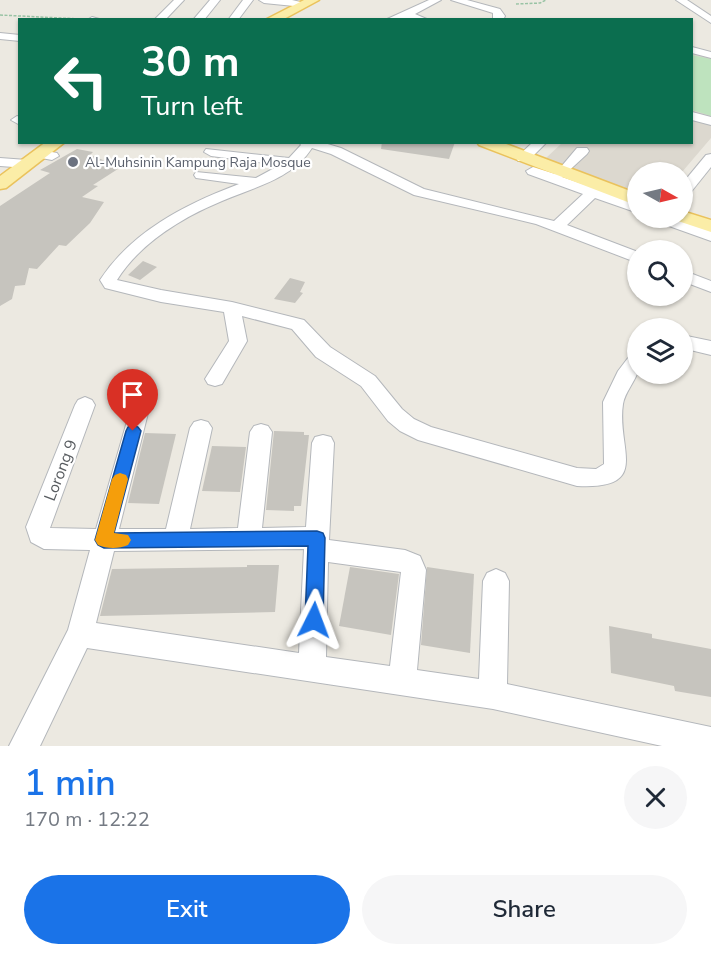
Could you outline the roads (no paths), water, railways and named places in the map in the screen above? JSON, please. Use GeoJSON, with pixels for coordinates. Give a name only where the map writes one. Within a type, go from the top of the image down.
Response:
{"type":"FeatureCollection","features":[{"type":"Feature","properties":{"kind":"main road"},"geometry":{"type":"LineString","coordinates":[[275,18],[309,2]]}},
{"type":"Feature","properties":{"kind":"main road"},"geometry":{"type":"LineString","coordinates":[[489,144],[528,164],[561,173],[596,190],[627,198]]}},
{"type":"Feature","properties":{"kind":"main road"},"geometry":{"type":"LineString","coordinates":[[693,220],[711,226]]}},
{"type":"Feature","properties":{"kind":"street"},"geometry":{"type":"LineString","coordinates":[[161,18],[179,0]]}},
{"type":"Feature","properties":{"kind":"street"},"geometry":{"type":"LineString","coordinates":[[200,18],[215,0]]}},
{"type":"Feature","properties":{"kind":"street"},"geometry":{"type":"LineString","coordinates":[[234,18],[248,0]]}},
{"type":"Feature","properties":{"kind":"street"},"geometry":{"type":"LineString","coordinates":[[264,0],[309,2]]}},
{"type":"Feature","properties":{"kind":"street"},"geometry":{"type":"LineString","coordinates":[[396,18],[436,0]]}},
{"type":"Feature","properties":{"kind":"street"},"geometry":{"type":"LineString","coordinates":[[456,0],[497,11],[499,18]]}},
{"type":"Feature","properties":{"kind":"street"},"geometry":{"type":"LineString","coordinates":[[681,0],[709,24]]}},
{"type":"Feature","properties":{"kind":"street"},"geometry":{"type":"LineString","coordinates":[[406,15],[417,18]]}},
{"type":"Feature","properties":{"kind":"street"},"geometry":{"type":"LineString","coordinates":[[0,36],[18,38]]}},
{"type":"Feature","properties":{"kind":"street"},"geometry":{"type":"LineString","coordinates":[[693,50],[711,55]]}},
{"type":"Feature","properties":{"kind":"street"},"geometry":{"type":"LineString","coordinates":[[693,116],[711,121]]}},
{"type":"Feature","properties":{"kind":"street"},"geometry":{"type":"LineString","coordinates":[[218,144],[212,152],[293,163]]}},
{"type":"Feature","properties":{"kind":"street"},"geometry":{"type":"LineString","coordinates":[[306,144],[293,163],[174,220],[124,258],[108,280],[111,284],[160,297],[232,308],[298,324],[323,352],[368,381],[406,425],[434,436],[590,479],[601,477],[615,466],[618,456],[611,409],[627,375]]}},
{"type":"Feature","properties":{"kind":"street"},"geometry":{"type":"LineString","coordinates":[[311,144],[336,151],[427,195],[557,226],[627,254]]}},
{"type":"Feature","properties":{"kind":"street"},"geometry":{"type":"LineString","coordinates":[[540,144],[528,164],[627,204]]}},
{"type":"Feature","properties":{"kind":"street"},"geometry":{"type":"LineString","coordinates":[[561,173],[582,151]]}},
{"type":"Feature","properties":{"kind":"street"},"geometry":{"type":"LineString","coordinates":[[693,180],[711,158]]}},
{"type":"Feature","properties":{"kind":"street"},"geometry":{"type":"LineString","coordinates":[[0,162],[28,167]]}},
{"type":"Feature","properties":{"kind":"street"},"geometry":{"type":"LineString","coordinates":[[201,175],[255,182]]}},
{"type":"Feature","properties":{"kind":"street"},"geometry":{"type":"LineString","coordinates":[[557,226],[596,190]]}},
{"type":"Feature","properties":{"kind":"street"},"geometry":{"type":"LineString","coordinates":[[688,228],[711,236]]}},
{"type":"Feature","properties":{"kind":"street"},"geometry":{"type":"LineString","coordinates":[[693,280],[711,287]]}},
{"type":"Feature","properties":{"kind":"street"},"geometry":{"type":"LineString","coordinates":[[215,380],[238,341],[232,308]]}},
{"type":"Feature","properties":{"kind":"street"},"geometry":{"type":"LineString","coordinates":[[693,344],[711,348]]}},
{"type":"Feature","properties":{"kind":"street","name":"Lorong 9"},"geometry":{"type":"LineString","coordinates":[[85,405],[38,527],[39,535],[44,538],[104,540]]}},
{"type":"Feature","properties":{"kind":"street"},"geometry":{"type":"LineString","coordinates":[[24,746],[80,634],[139,409]]}},
{"type":"Feature","properties":{"kind":"street"},"geometry":{"type":"LineString","coordinates":[[175,540],[201,428]]}},
{"type":"Feature","properties":{"kind":"street"},"geometry":{"type":"LineString","coordinates":[[249,539],[261,432]]}},
{"type":"Feature","properties":{"kind":"street"},"geometry":{"type":"LineString","coordinates":[[312,668],[323,443]]}},
{"type":"Feature","properties":{"kind":"street"},"geometry":{"type":"LineString","coordinates":[[104,540],[249,539],[317,544],[405,561],[411,564],[414,570],[402,680]]}},
{"type":"Feature","properties":{"kind":"street"},"geometry":{"type":"LineString","coordinates":[[493,695],[496,581]]}},
{"type":"Feature","properties":{"kind":"street"},"geometry":{"type":"LineString","coordinates":[[80,634],[493,695],[711,742]]}},
{"type":"Feature","properties":{"kind":"place","name":"Al-Muhsinin Kampung Raja Mosque"},"geometry":{"type":"Point","coordinates":[73,162]}}]}
